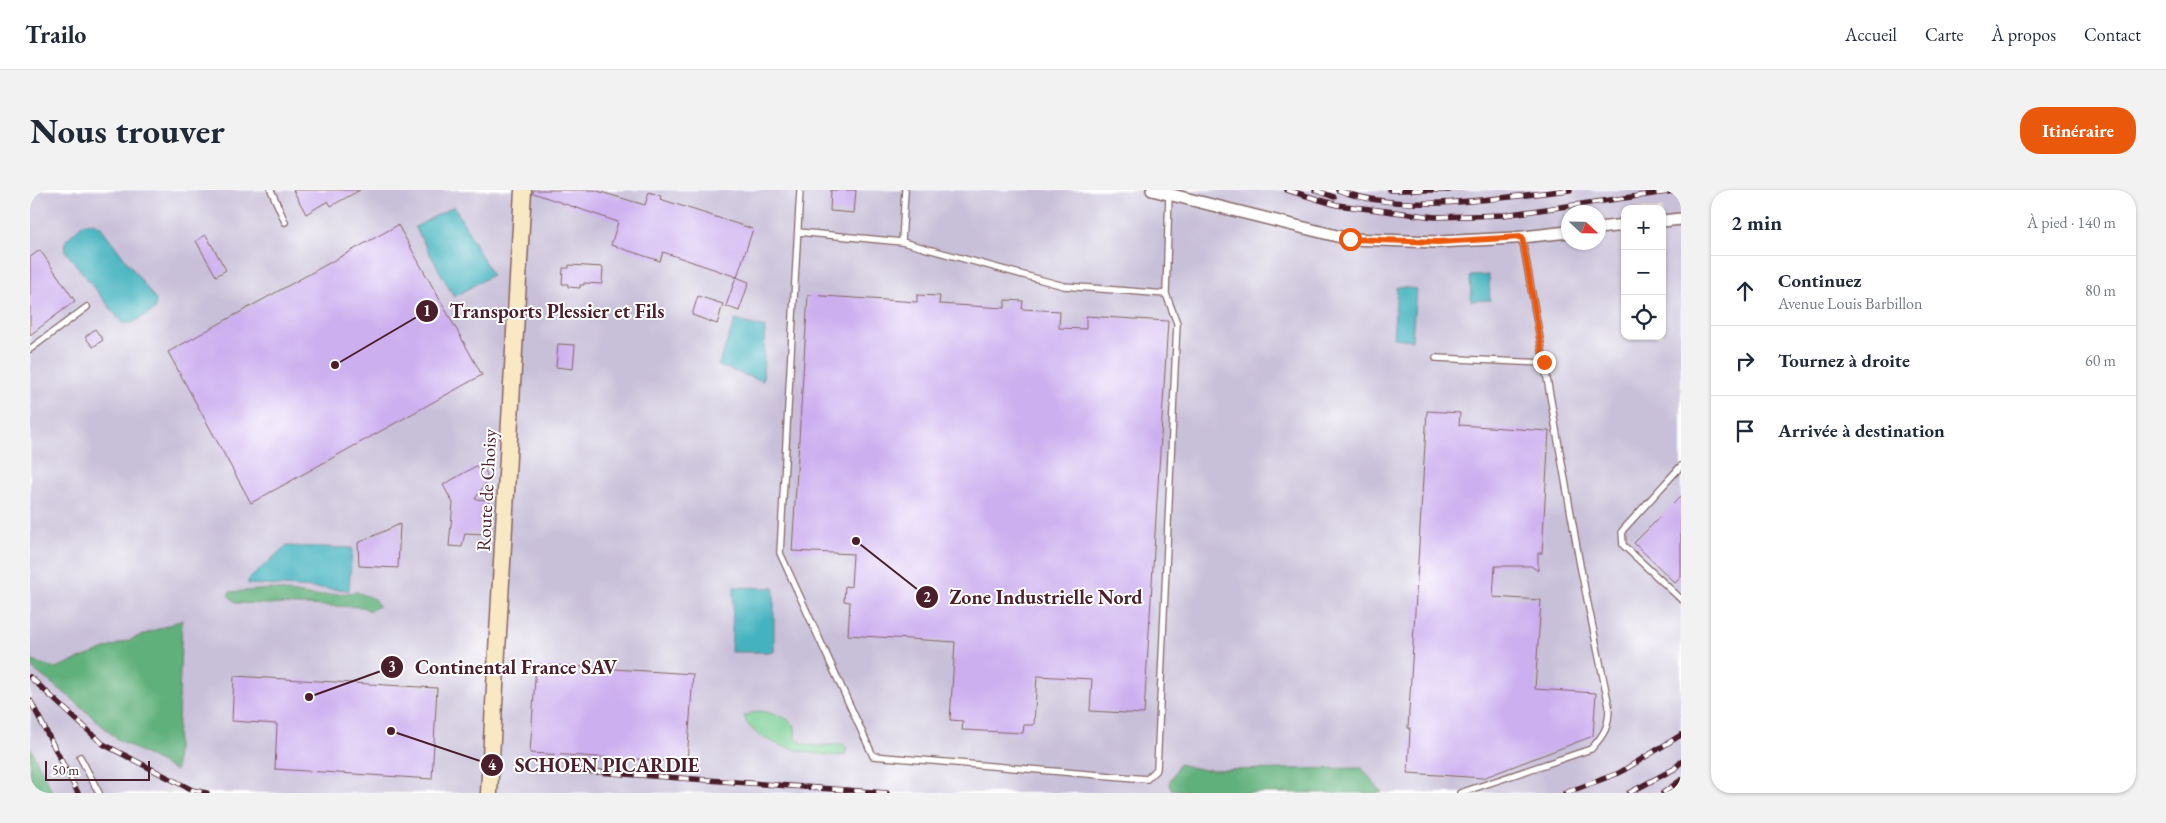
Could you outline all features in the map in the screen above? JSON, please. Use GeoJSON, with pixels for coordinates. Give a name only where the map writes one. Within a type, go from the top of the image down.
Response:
{"type":"FeatureCollection","features":[{"type":"Feature","properties":{"kind":"street","name":"Route de Choisy"},"geometry":{"type":"LineString","coordinates":[[489,793],[523,190]]}},
{"type":"Feature","properties":{"kind":"street"},"geometry":{"type":"LineString","coordinates":[[1152,190],[1350,239],[1438,242],[1561,233]]}},
{"type":"Feature","properties":{"kind":"street"},"geometry":{"type":"LineString","coordinates":[[1666,221],[1681,219]]}},
{"type":"Feature","properties":{"kind":"street"},"geometry":{"type":"LineString","coordinates":[[1606,227],[1621,225]]}},
{"type":"Feature","properties":{"kind":"lane"},"geometry":{"type":"LineString","coordinates":[[271,190],[285,222]]}},
{"type":"Feature","properties":{"kind":"lane"},"geometry":{"type":"LineString","coordinates":[[800,190],[780,553],[873,756],[1147,779],[1157,768],[1177,323],[1166,294],[1169,194]]}},
{"type":"Feature","properties":{"kind":"lane"},"geometry":{"type":"LineString","coordinates":[[902,242],[905,190]]}},
{"type":"Feature","properties":{"kind":"lane"},"geometry":{"type":"LineString","coordinates":[[798,232],[902,242],[1064,286],[1166,294]]}},
{"type":"Feature","properties":{"kind":"lane"},"geometry":{"type":"LineString","coordinates":[[1460,793],[1591,748],[1604,736],[1609,718],[1609,706],[1580,565],[1522,237]]}},
{"type":"Feature","properties":{"kind":"lane"},"geometry":{"type":"LineString","coordinates":[[30,349],[87,307]]}},
{"type":"Feature","properties":{"kind":"lane"},"geometry":{"type":"LineString","coordinates":[[1436,358],[1544,362]]}},
{"type":"Feature","properties":{"kind":"lane"},"geometry":{"type":"LineString","coordinates":[[1681,466],[1622,531],[1623,545],[1681,599]]}},
{"type":"Feature","properties":{"kind":"lane"},"geometry":{"type":"LineString","coordinates":[[80,757],[99,793]]}},
{"type":"Feature","properties":{"kind":"shaded area"},"geometry":{"type":"Polygon","coordinates":[[[30,190],[1681,190],[1681,793],[53,793],[30,747],[30,190]]]}},
{"type":"Feature","properties":{"kind":"green space"},"geometry":{"type":"Polygon","coordinates":[[[272,589],[314,596],[357,592],[374,599],[379,606],[370,611],[362,607],[236,603],[228,595],[230,592],[272,589]]]}},
{"type":"Feature","properties":{"kind":"green space"},"geometry":{"type":"Polygon","coordinates":[[[182,620],[176,771],[117,739],[70,697],[30,665],[30,658],[32,661],[55,668],[182,620]]]}},
{"type":"Feature","properties":{"kind":"green space"},"geometry":{"type":"Polygon","coordinates":[[[758,711],[788,720],[795,728],[795,738],[800,742],[818,746],[843,744],[847,748],[845,755],[804,752],[772,742],[759,735],[749,726],[744,716],[758,711]]]}},
{"type":"Feature","properties":{"kind":"green space"},"geometry":{"type":"Polygon","coordinates":[[[30,747],[53,793],[30,793],[30,747]]]}},
{"type":"Feature","properties":{"kind":"green space"},"geometry":{"type":"Polygon","coordinates":[[[1179,764],[1204,770],[1362,768],[1382,793],[1199,793],[1171,789],[1169,783],[1179,764]]]}},
{"type":"Feature","properties":{"kind":"water"},"geometry":{"type":"Polygon","coordinates":[[[454,206],[492,275],[454,297],[415,227],[454,206]]]}},
{"type":"Feature","properties":{"kind":"water"},"geometry":{"type":"Polygon","coordinates":[[[93,223],[100,226],[156,300],[155,310],[132,323],[122,323],[65,251],[66,240],[83,224],[93,223]]]}},
{"type":"Feature","properties":{"kind":"water"},"geometry":{"type":"Polygon","coordinates":[[[1489,275],[1490,300],[1471,301],[1470,276],[1489,275]]]}},
{"type":"Feature","properties":{"kind":"water"},"geometry":{"type":"Polygon","coordinates":[[[1397,287],[1416,289],[1412,340],[1393,338],[1397,287]]]}},
{"type":"Feature","properties":{"kind":"water"},"geometry":{"type":"Polygon","coordinates":[[[735,320],[765,328],[763,381],[718,366],[735,320]]]}},
{"type":"Feature","properties":{"kind":"water"},"geometry":{"type":"Polygon","coordinates":[[[286,546],[352,548],[349,590],[248,584],[248,580],[286,546]]]}},
{"type":"Feature","properties":{"kind":"water"},"geometry":{"type":"Polygon","coordinates":[[[734,587],[774,588],[774,652],[731,652],[734,587]]]}},
{"type":"Feature","properties":{"kind":"building"},"geometry":{"type":"Polygon","coordinates":[[[293,190],[360,190],[331,206],[328,201],[306,214],[293,190]]]}},
{"type":"Feature","properties":{"kind":"building"},"geometry":{"type":"Polygon","coordinates":[[[533,190],[594,190],[645,205],[649,192],[661,196],[660,199],[753,229],[737,277],[663,252],[660,261],[611,245],[618,222],[533,193],[533,190]]]}},
{"type":"Feature","properties":{"kind":"building"},"geometry":{"type":"Polygon","coordinates":[[[831,190],[856,190],[854,213],[830,211],[831,190]]]}},
{"type":"Feature","properties":{"kind":"building"},"geometry":{"type":"Polygon","coordinates":[[[398,225],[482,375],[251,503],[168,352],[398,225]]]}},
{"type":"Feature","properties":{"kind":"building"},"geometry":{"type":"Polygon","coordinates":[[[206,235],[226,270],[216,276],[196,241],[206,235]]]}},
{"type":"Feature","properties":{"kind":"building"},"geometry":{"type":"Polygon","coordinates":[[[40,250],[75,301],[30,335],[30,257],[40,250]]]}},
{"type":"Feature","properties":{"kind":"building"},"geometry":{"type":"Polygon","coordinates":[[[569,265],[603,267],[602,284],[584,283],[584,285],[580,285],[580,288],[568,287],[568,284],[562,284],[563,268],[569,268],[569,265]]]}},
{"type":"Feature","properties":{"kind":"building"},"geometry":{"type":"Polygon","coordinates":[[[736,277],[749,282],[739,311],[726,306],[736,277]]]}},
{"type":"Feature","properties":{"kind":"building"},"geometry":{"type":"Polygon","coordinates":[[[808,295],[917,302],[917,295],[940,296],[939,304],[1005,308],[1005,300],[1023,301],[1022,309],[1060,311],[1059,328],[1086,329],[1086,316],[1168,321],[1144,714],[1090,711],[1092,679],[1037,676],[1034,725],[1024,725],[1023,733],[962,730],[963,721],[950,720],[955,642],[848,635],[850,602],[844,601],[845,586],[851,587],[853,554],[792,551],[808,295]]]}},
{"type":"Feature","properties":{"kind":"building"},"geometry":{"type":"Polygon","coordinates":[[[698,296],[723,304],[717,324],[692,315],[698,296]]]}},
{"type":"Feature","properties":{"kind":"building"},"geometry":{"type":"Polygon","coordinates":[[[95,329],[103,340],[93,347],[85,337],[95,329]]]}},
{"type":"Feature","properties":{"kind":"building"},"geometry":{"type":"Polygon","coordinates":[[[558,344],[575,345],[573,369],[556,367],[558,344]]]}},
{"type":"Feature","properties":{"kind":"building"},"geometry":{"type":"Polygon","coordinates":[[[1427,411],[1460,413],[1459,425],[1549,431],[1542,553],[1538,553],[1538,571],[1531,566],[1495,566],[1493,597],[1541,600],[1535,689],[1596,693],[1593,736],[1483,778],[1408,773],[1410,728],[1408,728],[1427,411]]]}},
{"type":"Feature","properties":{"kind":"building"},"geometry":{"type":"Polygon","coordinates":[[[476,466],[484,469],[487,474],[487,481],[475,499],[489,500],[486,534],[465,533],[462,547],[449,546],[453,503],[443,485],[476,466]]]}},
{"type":"Feature","properties":{"kind":"building"},"geometry":{"type":"Polygon","coordinates":[[[1681,496],[1681,577],[1675,583],[1634,543],[1681,496]]]}},
{"type":"Feature","properties":{"kind":"building"},"geometry":{"type":"Polygon","coordinates":[[[400,524],[398,568],[359,566],[358,543],[400,524]]]}},
{"type":"Feature","properties":{"kind":"building"},"geometry":{"type":"Polygon","coordinates":[[[536,664],[693,674],[687,762],[530,753],[536,664]]]}},
{"type":"Feature","properties":{"kind":"building"},"geometry":{"type":"Polygon","coordinates":[[[234,676],[437,688],[432,779],[275,769],[277,724],[232,721],[234,676]]]}},
{"type":"Feature","properties":{"kind":"railway"},"geometry":{"type":"LineString","coordinates":[[1287,190],[1337,205],[1435,217],[1504,215],[1681,190]]}},
{"type":"Feature","properties":{"kind":"railway"},"geometry":{"type":"LineString","coordinates":[[1315,190],[1334,197]]}},
{"type":"Feature","properties":{"kind":"railway"},"geometry":{"type":"LineString","coordinates":[[1338,190],[1364,198],[1392,202],[1422,203],[1483,200],[1570,190]]}},
{"type":"Feature","properties":{"kind":"railway"},"geometry":{"type":"LineString","coordinates":[[1390,190],[1449,190]]}},
{"type":"Feature","properties":{"kind":"railway"},"geometry":{"type":"LineString","coordinates":[[30,677],[103,744],[192,790],[207,793]]}},
{"type":"Feature","properties":{"kind":"railway"},"geometry":{"type":"LineString","coordinates":[[30,700],[78,793]]}},
{"type":"Feature","properties":{"kind":"railway"},"geometry":{"type":"LineString","coordinates":[[1565,793],[1619,773],[1681,735]]}},
{"type":"Feature","properties":{"kind":"railway"},"geometry":{"type":"LineString","coordinates":[[1629,793],[1674,769],[1681,762]]}},
{"type":"Feature","properties":{"kind":"railway"},"geometry":{"type":"LineString","coordinates":[[569,770],[887,793]]}},
{"type":"Feature","properties":{"kind":"railway"},"geometry":{"type":"LineString","coordinates":[[1663,793],[1681,780]]}},
{"type":"Feature","properties":{"kind":"place","name":"Transports Plessier et Fils"},"geometry":{"type":"Point","coordinates":[335,365]}},
{"type":"Feature","properties":{"kind":"place","name":"Zone Industrielle Nord"},"geometry":{"type":"Point","coordinates":[856,541]}},
{"type":"Feature","properties":{"kind":"place","name":"Continental France SAV"},"geometry":{"type":"Point","coordinates":[309,697]}},
{"type":"Feature","properties":{"kind":"place","name":"SCHOEN PICARDIE"},"geometry":{"type":"Point","coordinates":[391,731]}},
{"type":"Feature","properties":{"kind":"route"},"geometry":{"type":"LineString","coordinates":[[1350,239],[1438,242],[1522,237],[1544,362]]}}]}
